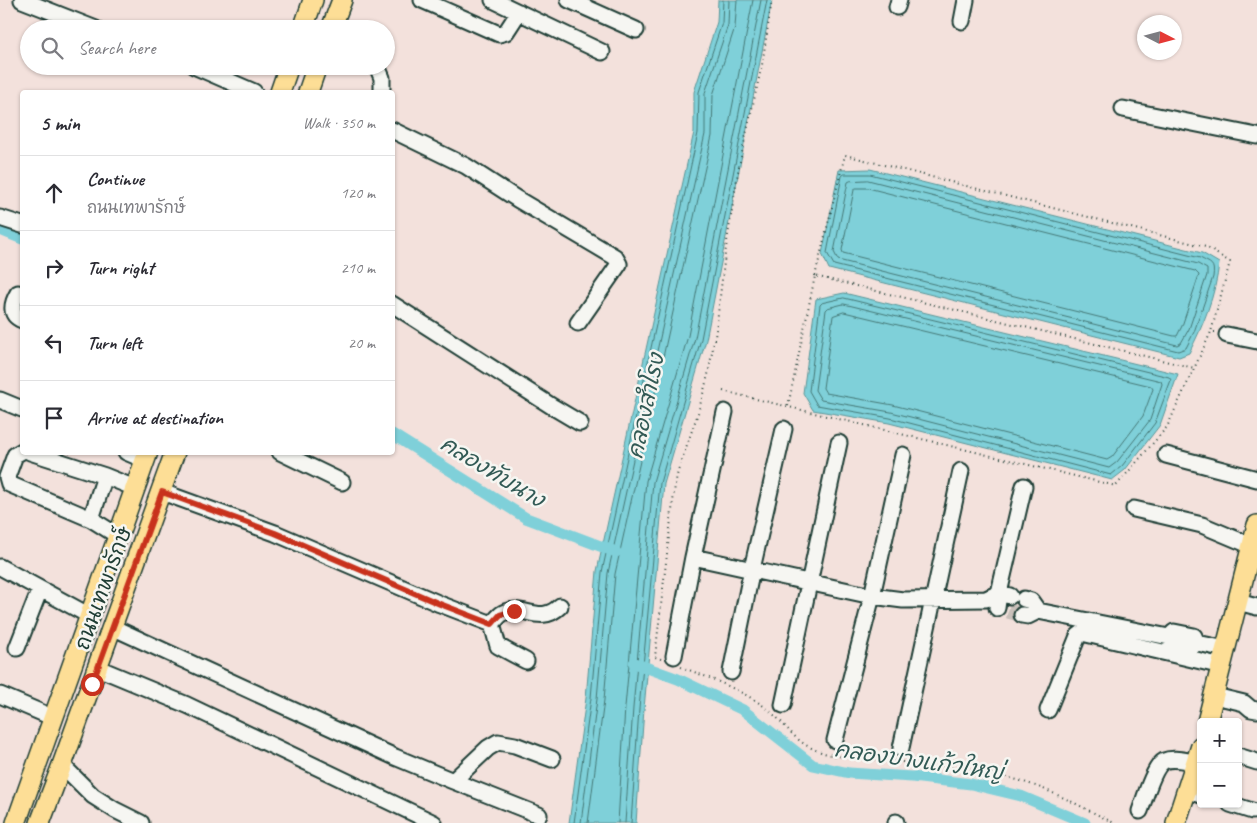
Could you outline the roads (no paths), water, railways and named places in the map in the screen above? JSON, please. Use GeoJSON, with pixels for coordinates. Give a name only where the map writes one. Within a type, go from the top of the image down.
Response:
{"type":"FeatureCollection","features":[{"type":"Feature","properties":{"kind":"main road"},"geometry":{"type":"LineString","coordinates":[[306,20],[313,0]]}},
{"type":"Feature","properties":{"kind":"main road"},"geometry":{"type":"LineString","coordinates":[[334,20],[342,0]]}},
{"type":"Feature","properties":{"kind":"main road"},"geometry":{"type":"LineString","coordinates":[[281,90],[286,75]]}},
{"type":"Feature","properties":{"kind":"main road"},"geometry":{"type":"LineString","coordinates":[[309,90],[314,75]]}},
{"type":"Feature","properties":{"kind":"main road","name":"ถนนเทพารักษ์"},"geometry":{"type":"LineString","coordinates":[[40,823],[174,455]]}},
{"type":"Feature","properties":{"kind":"main road","name":"ถนนเทพารักษ์"},"geometry":{"type":"LineString","coordinates":[[16,823],[147,456]]}},
{"type":"Feature","properties":{"kind":"main road"},"geometry":{"type":"LineString","coordinates":[[1209,718],[1255,536]]}},
{"type":"Feature","properties":{"kind":"main road"},"geometry":{"type":"LineString","coordinates":[[1176,823],[1194,792],[1197,763]]}},
{"type":"Feature","properties":{"kind":"street"},"geometry":{"type":"LineString","coordinates":[[22,0],[73,20]]}},
{"type":"Feature","properties":{"kind":"street"},"geometry":{"type":"LineString","coordinates":[[422,0],[498,34],[506,32],[519,12]]}},
{"type":"Feature","properties":{"kind":"street"},"geometry":{"type":"LineString","coordinates":[[494,0],[602,52]]}},
{"type":"Feature","properties":{"kind":"street"},"geometry":{"type":"LineString","coordinates":[[569,0],[636,30]]}},
{"type":"Feature","properties":{"kind":"street"},"geometry":{"type":"LineString","coordinates":[[962,21],[966,0]]}},
{"type":"Feature","properties":{"kind":"street"},"geometry":{"type":"LineString","coordinates":[[215,75],[249,90]]}},
{"type":"Feature","properties":{"kind":"street"},"geometry":{"type":"LineString","coordinates":[[381,75],[382,90]]}},
{"type":"Feature","properties":{"kind":"street"},"geometry":{"type":"LineString","coordinates":[[1123,109],[1257,136]]}},
{"type":"Feature","properties":{"kind":"street"},"geometry":{"type":"LineString","coordinates":[[395,131],[466,166],[517,199],[615,257],[619,264],[578,323]]}},
{"type":"Feature","properties":{"kind":"street"},"geometry":{"type":"LineString","coordinates":[[0,218],[20,225]]}},
{"type":"Feature","properties":{"kind":"street"},"geometry":{"type":"LineString","coordinates":[[18,293],[12,305],[13,311],[20,320]]}},
{"type":"Feature","properties":{"kind":"street"},"geometry":{"type":"LineString","coordinates":[[395,306],[580,423]]}},
{"type":"Feature","properties":{"kind":"street"},"geometry":{"type":"LineString","coordinates":[[1227,335],[1257,341]]}},
{"type":"Feature","properties":{"kind":"street"},"geometry":{"type":"LineString","coordinates":[[0,400],[20,408]]}},
{"type":"Feature","properties":{"kind":"street"},"geometry":{"type":"LineString","coordinates":[[673,661],[693,557],[725,412]]}},
{"type":"Feature","properties":{"kind":"street"},"geometry":{"type":"LineString","coordinates":[[731,672],[784,429]]}},
{"type":"Feature","properties":{"kind":"street"},"geometry":{"type":"LineString","coordinates":[[783,706],[839,443]]}},
{"type":"Feature","properties":{"kind":"street"},"geometry":{"type":"LineString","coordinates":[[20,452],[14,455],[7,477],[9,484],[91,519],[118,536]]}},
{"type":"Feature","properties":{"kind":"street"},"geometry":{"type":"LineString","coordinates":[[39,455],[105,476],[135,488]]}},
{"type":"Feature","properties":{"kind":"street"},"geometry":{"type":"LineString","coordinates":[[286,455],[342,482]]}},
{"type":"Feature","properties":{"kind":"street"},"geometry":{"type":"LineString","coordinates":[[835,740],[872,596],[903,455]]}},
{"type":"Feature","properties":{"kind":"street"},"geometry":{"type":"LineString","coordinates":[[1166,455],[1257,479]]}},
{"type":"Feature","properties":{"kind":"street"},"geometry":{"type":"LineString","coordinates":[[901,748],[961,471]]}},
{"type":"Feature","properties":{"kind":"street"},"geometry":{"type":"LineString","coordinates":[[91,519],[105,476]]}},
{"type":"Feature","properties":{"kind":"street"},"geometry":{"type":"LineString","coordinates":[[1007,603],[1024,486]]}},
{"type":"Feature","properties":{"kind":"street"},"geometry":{"type":"LineString","coordinates":[[162,492],[275,533],[440,604],[492,624]]}},
{"type":"Feature","properties":{"kind":"street"},"geometry":{"type":"LineString","coordinates":[[1134,509],[1255,536]]}},
{"type":"Feature","properties":{"kind":"street"},"geometry":{"type":"LineString","coordinates":[[693,557],[872,596],[903,600],[933,598],[1007,603],[1028,616],[1038,611],[1168,637],[1172,643],[1192,647],[1197,643],[1224,657]]}},
{"type":"Feature","properties":{"kind":"street"},"geometry":{"type":"LineString","coordinates":[[0,567],[90,616]]}},
{"type":"Feature","properties":{"kind":"street"},"geometry":{"type":"LineString","coordinates":[[17,648],[40,589]]}},
{"type":"Feature","properties":{"kind":"street"},"geometry":{"type":"LineString","coordinates":[[1238,602],[1257,607]]}},
{"type":"Feature","properties":{"kind":"street"},"geometry":{"type":"LineString","coordinates":[[492,624],[500,615],[508,611],[546,615],[555,611],[560,606]]}},
{"type":"Feature","properties":{"kind":"street"},"geometry":{"type":"LineString","coordinates":[[492,624],[498,646],[526,661]]}},
{"type":"Feature","properties":{"kind":"street"},"geometry":{"type":"LineString","coordinates":[[112,627],[395,757],[538,815]]}},
{"type":"Feature","properties":{"kind":"street"},"geometry":{"type":"LineString","coordinates":[[1048,710],[1078,636],[1082,633],[1224,657]]}},
{"type":"Feature","properties":{"kind":"street"},"geometry":{"type":"LineString","coordinates":[[98,668],[187,705],[434,823]]}},
{"type":"Feature","properties":{"kind":"street"},"geometry":{"type":"LineString","coordinates":[[0,695],[54,718]]}},
{"type":"Feature","properties":{"kind":"street"},"geometry":{"type":"LineString","coordinates":[[1215,696],[1253,704]]}},
{"type":"Feature","properties":{"kind":"street"},"geometry":{"type":"LineString","coordinates":[[453,781],[488,748],[498,742],[515,745],[552,758]]}},
{"type":"Feature","properties":{"kind":"street"},"geometry":{"type":"LineString","coordinates":[[1140,811],[1157,769],[1163,762],[1197,754]]}},
{"type":"Feature","properties":{"kind":"street"},"geometry":{"type":"LineString","coordinates":[[1242,757],[1257,762]]}},
{"type":"Feature","properties":{"kind":"street"},"geometry":{"type":"LineString","coordinates":[[62,765],[93,796],[141,823]]}},
{"type":"Feature","properties":{"kind":"street"},"geometry":{"type":"LineString","coordinates":[[1242,808],[1252,811]]}},
{"type":"Feature","properties":{"kind":"water","name":"คลองสำโรง"},"geometry":{"type":"Polygon","coordinates":[[[718,0],[772,0],[706,340],[664,484],[636,823],[569,823],[586,698],[597,571],[694,132],[694,92],[717,22],[718,0]]]}},
{"type":"Feature","properties":{"kind":"water"},"geometry":{"type":"Polygon","coordinates":[[[870,169],[1202,253],[1219,263],[1208,310],[1189,353],[1179,357],[829,269],[822,254],[839,170],[870,169]]]}},
{"type":"Feature","properties":{"kind":"water"},"geometry":{"type":"Polygon","coordinates":[[[844,293],[1178,374],[1160,425],[1125,470],[1112,480],[889,423],[813,410],[803,393],[816,299],[844,293]]]}},
{"type":"Feature","properties":{"kind":"waterway","name":"คลองทับนาง"},"geometry":{"type":"LineString","coordinates":[[0,230],[20,238]]}},
{"type":"Feature","properties":{"kind":"waterway","name":"คลองทับนาง"},"geometry":{"type":"LineString","coordinates":[[395,436],[526,518],[616,552]]}},
{"type":"Feature","properties":{"kind":"waterway","name":"คลองบางแก้วใหญ่"},"geometry":{"type":"LineString","coordinates":[[634,663],[678,679],[743,710],[813,765],[849,773],[912,777],[971,784],[1021,796],[1085,823]]}},
{"type":"Feature","properties":{"kind":"tunnel"},"geometry":{"type":"LineString","coordinates":[[1008,611],[1022,615]]}}]}
